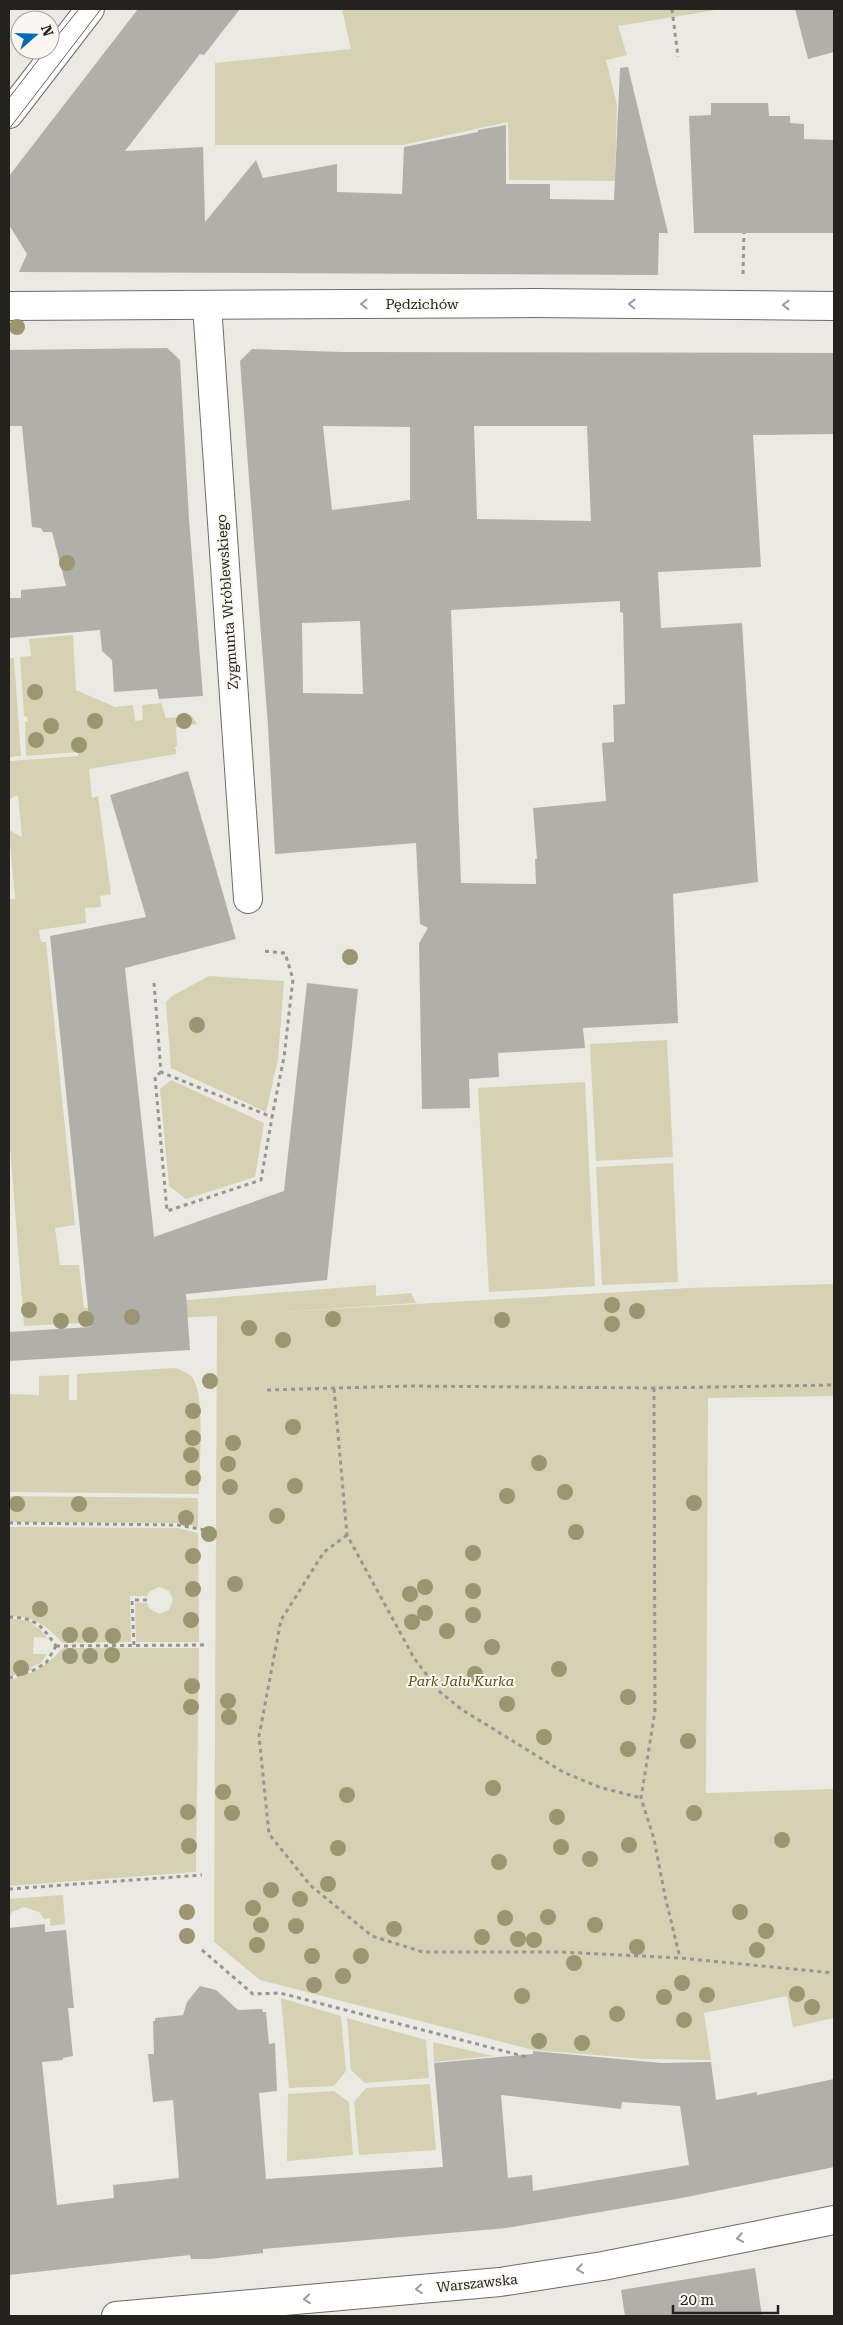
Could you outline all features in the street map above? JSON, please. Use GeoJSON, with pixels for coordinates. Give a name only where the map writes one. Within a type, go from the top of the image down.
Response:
{"type":"FeatureCollection","features":[{"type":"Feature","properties":{"kind":"street"},"geometry":{"type":"LineString","coordinates":[[9,114],[90,9]]}},
{"type":"Feature","properties":{"kind":"street","name":"Pędzichów"},"geometry":{"type":"LineString","coordinates":[[9,306],[534,303],[834,306]]}},
{"type":"Feature","properties":{"kind":"street","name":"Zygmunta Wróblewskiego"},"geometry":{"type":"LineString","coordinates":[[207,305],[248,899]]}},
{"type":"Feature","properties":{"kind":"street","name":"Warszawska"},"geometry":{"type":"LineString","coordinates":[[116,2316],[356,2305],[565,2272],[834,2220]]}},
{"type":"Feature","properties":{"kind":"path"},"geometry":{"type":"LineString","coordinates":[[672,9],[678,57]]}},
{"type":"Feature","properties":{"kind":"path"},"geometry":{"type":"LineString","coordinates":[[743,276],[744,233]]}},
{"type":"Feature","properties":{"kind":"path"},"geometry":{"type":"LineString","coordinates":[[161,1072],[155,1077],[167,1211],[261,1180],[284,1058],[293,979],[285,952],[262,951]]}},
{"type":"Feature","properties":{"kind":"path"},"geometry":{"type":"LineString","coordinates":[[154,983],[161,1072]]}},
{"type":"Feature","properties":{"kind":"path"},"geometry":{"type":"LineString","coordinates":[[161,1072],[272,1117]]}},
{"type":"Feature","properties":{"kind":"path"},"geometry":{"type":"LineString","coordinates":[[267,1390],[409,1386],[654,1388],[834,1384]]}},
{"type":"Feature","properties":{"kind":"path"},"geometry":{"type":"LineString","coordinates":[[654,1388],[655,1711],[641,1798],[654,1839],[664,1896],[680,1958]]}},
{"type":"Feature","properties":{"kind":"path"},"geometry":{"type":"LineString","coordinates":[[334,1389],[347,1535],[414,1658],[440,1692],[461,1709],[563,1772],[599,1787],[641,1798]]}},
{"type":"Feature","properties":{"kind":"path"},"geometry":{"type":"LineString","coordinates":[[9,1523],[178,1525],[205,1530]]}},
{"type":"Feature","properties":{"kind":"path"},"geometry":{"type":"LineString","coordinates":[[347,1535],[324,1552],[281,1620],[259,1736],[268,1834],[310,1885],[372,1936],[423,1952],[561,1952],[680,1958],[834,1974]]}},
{"type":"Feature","properties":{"kind":"path"},"geometry":{"type":"LineString","coordinates":[[134,1645],[132,1600],[148,1600]]}},
{"type":"Feature","properties":{"kind":"path"},"geometry":{"type":"LineString","coordinates":[[9,1617],[34,1620],[42,1626],[56,1646]]}},
{"type":"Feature","properties":{"kind":"path"},"geometry":{"type":"LineString","coordinates":[[56,1646],[204,1645]]}},
{"type":"Feature","properties":{"kind":"path"},"geometry":{"type":"LineString","coordinates":[[9,1678],[32,1671],[46,1664],[56,1646]]}},
{"type":"Feature","properties":{"kind":"path"},"geometry":{"type":"LineString","coordinates":[[9,1889],[202,1875]]}},
{"type":"Feature","properties":{"kind":"path"},"geometry":{"type":"LineString","coordinates":[[202,1950],[253,1994],[280,1993],[527,2057]]}},
{"type":"Feature","properties":{"kind":"green space"},"geometry":{"type":"Polygon","coordinates":[[[342,9],[722,9],[618,26],[627,55],[606,60],[617,105],[615,181],[509,180],[508,122],[403,145],[215,145],[215,63],[351,49],[342,9]]]}},
{"type":"Feature","properties":{"kind":"green space","name":"Park Jalu Kurka"},"geometry":{"type":"Polygon","coordinates":[[[73,635],[76,690],[115,707],[133,705],[135,721],[143,720],[142,705],[161,703],[166,718],[192,716],[197,724],[176,727],[177,745],[174,749],[176,749],[176,754],[89,769],[92,798],[98,796],[111,894],[100,896],[101,907],[85,908],[86,923],[39,930],[41,942],[46,942],[75,1225],[55,1228],[60,1265],[79,1265],[84,1308],[376,1285],[376,1296],[411,1293],[416,1303],[282,1312],[688,1288],[834,1284],[834,1396],[708,1398],[706,1793],[834,1789],[834,2018],[793,2027],[787,1996],[704,2013],[711,2060],[644,2059],[533,2050],[260,1980],[214,1942],[217,1316],[24,1326],[9,1133],[9,899],[15,899],[9,830],[22,837],[18,795],[9,799],[9,761],[78,756],[78,752],[26,756],[25,722],[28,721],[27,717],[24,716],[20,657],[31,656],[29,639],[73,635]]]}},
{"type":"Feature","properties":{"kind":"green space"},"geometry":{"type":"Polygon","coordinates":[[[9,658],[14,658],[21,756],[9,757],[9,658]]]}},
{"type":"Feature","properties":{"kind":"green space"},"geometry":{"type":"Polygon","coordinates":[[[209,976],[284,981],[278,1059],[266,1112],[171,1068],[166,1002],[172,996],[209,976]]]}},
{"type":"Feature","properties":{"kind":"green space"},"geometry":{"type":"Polygon","coordinates":[[[667,1040],[673,1157],[596,1161],[590,1044],[667,1040]]]}},
{"type":"Feature","properties":{"kind":"green space"},"geometry":{"type":"Polygon","coordinates":[[[171,1080],[264,1123],[255,1177],[186,1199],[169,1186],[160,1089],[171,1080]]]}},
{"type":"Feature","properties":{"kind":"green space"},"geometry":{"type":"Polygon","coordinates":[[[585,1082],[595,1286],[489,1292],[478,1088],[585,1082]]]}},
{"type":"Feature","properties":{"kind":"green space"},"geometry":{"type":"Polygon","coordinates":[[[673,1163],[678,1282],[602,1285],[596,1167],[673,1163]]]}},
{"type":"Feature","properties":{"kind":"green space"},"geometry":{"type":"Polygon","coordinates":[[[175,1368],[186,1372],[192,1377],[199,1399],[201,1433],[199,1494],[9,1492],[9,1394],[39,1395],[39,1376],[69,1375],[69,1400],[77,1400],[77,1374],[175,1368]]]}},
{"type":"Feature","properties":{"kind":"green space"},"geometry":{"type":"Polygon","coordinates":[[[9,1496],[198,1498],[198,1527],[179,1523],[9,1522],[9,1496]]]}},
{"type":"Feature","properties":{"kind":"green space"},"geometry":{"type":"Polygon","coordinates":[[[9,1527],[178,1528],[198,1533],[199,1642],[136,1642],[135,1603],[147,1603],[150,1609],[159,1614],[169,1610],[173,1600],[169,1591],[160,1587],[150,1591],[147,1596],[130,1596],[131,1642],[63,1643],[45,1626],[33,1620],[9,1616],[9,1527]]]}},
{"type":"Feature","properties":{"kind":"green space"},"geometry":{"type":"Polygon","coordinates":[[[9,1618],[33,1622],[32,1624],[40,1629],[47,1638],[34,1637],[33,1654],[47,1654],[41,1663],[31,1667],[32,1670],[9,1677],[9,1618]]]}},
{"type":"Feature","properties":{"kind":"green space"},"geometry":{"type":"Polygon","coordinates":[[[63,1648],[199,1648],[196,1872],[9,1886],[9,1680],[39,1669],[63,1648]]]}},
{"type":"Feature","properties":{"kind":"green space"},"geometry":{"type":"Polygon","coordinates":[[[63,1895],[65,1924],[50,1926],[50,1918],[44,1919],[39,1912],[24,1907],[12,1912],[9,1919],[9,1899],[63,1895]]]}},
{"type":"Feature","properties":{"kind":"green space"},"geometry":{"type":"Polygon","coordinates":[[[281,1998],[341,2016],[346,2071],[334,2086],[289,2088],[281,1998]]]}},
{"type":"Feature","properties":{"kind":"green space"},"geometry":{"type":"Polygon","coordinates":[[[347,2018],[426,2040],[429,2078],[365,2083],[351,2070],[347,2018]]]}},
{"type":"Feature","properties":{"kind":"green space"},"geometry":{"type":"Polygon","coordinates":[[[433,2042],[493,2056],[434,2062],[433,2042]]]}},
{"type":"Feature","properties":{"kind":"green space"},"geometry":{"type":"Polygon","coordinates":[[[430,2084],[436,2150],[359,2155],[354,2102],[366,2088],[430,2084]]]}},
{"type":"Feature","properties":{"kind":"green space"},"geometry":{"type":"Polygon","coordinates":[[[334,2091],[349,2102],[353,2155],[287,2161],[288,2094],[334,2091]]]}},
{"type":"Feature","properties":{"kind":"building"},"geometry":{"type":"Polygon","coordinates":[[[138,9],[240,9],[204,55],[200,54],[125,151],[203,147],[205,222],[256,160],[263,178],[337,164],[337,192],[402,194],[404,147],[506,125],[506,184],[550,184],[550,199],[614,200],[620,68],[628,67],[668,233],[659,233],[658,275],[19,272],[27,254],[9,225],[9,176],[138,9]]]}},
{"type":"Feature","properties":{"kind":"building"},"geometry":{"type":"Polygon","coordinates":[[[795,9],[834,9],[834,52],[808,59],[795,9]]]}},
{"type":"Feature","properties":{"kind":"building"},"geometry":{"type":"Polygon","coordinates":[[[711,103],[768,103],[769,116],[790,116],[790,123],[804,124],[804,139],[834,140],[834,233],[694,233],[689,116],[711,115],[711,103]]]}},
{"type":"Feature","properties":{"kind":"building"},"geometry":{"type":"Polygon","coordinates":[[[167,348],[180,360],[189,519],[203,696],[159,699],[157,689],[114,692],[112,660],[102,651],[100,630],[9,638],[9,598],[21,598],[21,590],[66,586],[52,532],[43,532],[41,528],[32,527],[22,426],[9,426],[9,350],[167,348]]]}},
{"type":"Feature","properties":{"kind":"building"},"geometry":{"type":"Polygon","coordinates":[[[252,349],[342,352],[834,353],[834,434],[753,435],[761,567],[658,572],[661,628],[742,623],[758,882],[673,894],[678,1023],[583,1028],[585,1048],[498,1053],[499,1077],[469,1079],[470,1108],[422,1109],[419,943],[428,928],[420,924],[416,843],[275,854],[268,726],[240,361],[252,349]],[[323,426],[332,510],[410,500],[410,427],[323,426]],[[474,426],[477,519],[591,521],[587,426],[474,426]],[[620,601],[451,610],[461,883],[536,884],[535,859],[537,859],[533,808],[606,801],[602,743],[614,742],[613,705],[625,704],[623,613],[620,612],[620,601]],[[360,621],[302,623],[303,693],[363,694],[360,621]]]}},
{"type":"Feature","properties":{"kind":"building"},"geometry":{"type":"Polygon","coordinates":[[[188,771],[236,939],[125,968],[154,1237],[284,1191],[307,983],[358,989],[327,1280],[186,1294],[190,1350],[9,1361],[9,1332],[90,1327],[50,936],[146,917],[110,795],[188,771]]]}},
{"type":"Feature","properties":{"kind":"building"},"geometry":{"type":"Polygon","coordinates":[[[45,1924],[45,1932],[66,1930],[74,2008],[68,2008],[73,2056],[63,2058],[63,2060],[42,2062],[57,2205],[114,2198],[113,2185],[179,2178],[173,2100],[153,2102],[148,2054],[154,2054],[153,2021],[155,2021],[155,2018],[183,2015],[187,2002],[200,1986],[216,1990],[238,2010],[262,2009],[263,2012],[266,2012],[269,2044],[275,2043],[277,2091],[259,2093],[266,2179],[443,2167],[434,2063],[533,2054],[533,2051],[662,2063],[711,2062],[716,2100],[757,2092],[757,2095],[834,2079],[834,2167],[682,2198],[507,2228],[263,2249],[263,2253],[210,2259],[191,2259],[190,2255],[9,2275],[9,1928],[45,1924]],[[501,2095],[508,2178],[532,2175],[533,2191],[689,2165],[680,2106],[622,2102],[621,2109],[501,2095]]]}},
{"type":"Feature","properties":{"kind":"building"},"geometry":{"type":"Polygon","coordinates":[[[755,2268],[762,2316],[625,2316],[621,2290],[755,2268]]]}},
{"type":"Feature","properties":{"kind":"tram line"},"geometry":{"type":"LineString","coordinates":[[60,33],[79,9]]}},
{"type":"Feature","properties":{"kind":"tram line"},"geometry":{"type":"LineString","coordinates":[[9,129],[101,9]]}},
{"type":"Feature","properties":{"kind":"tram line"},"geometry":{"type":"LineString","coordinates":[[9,98],[38,60]]}}]}
